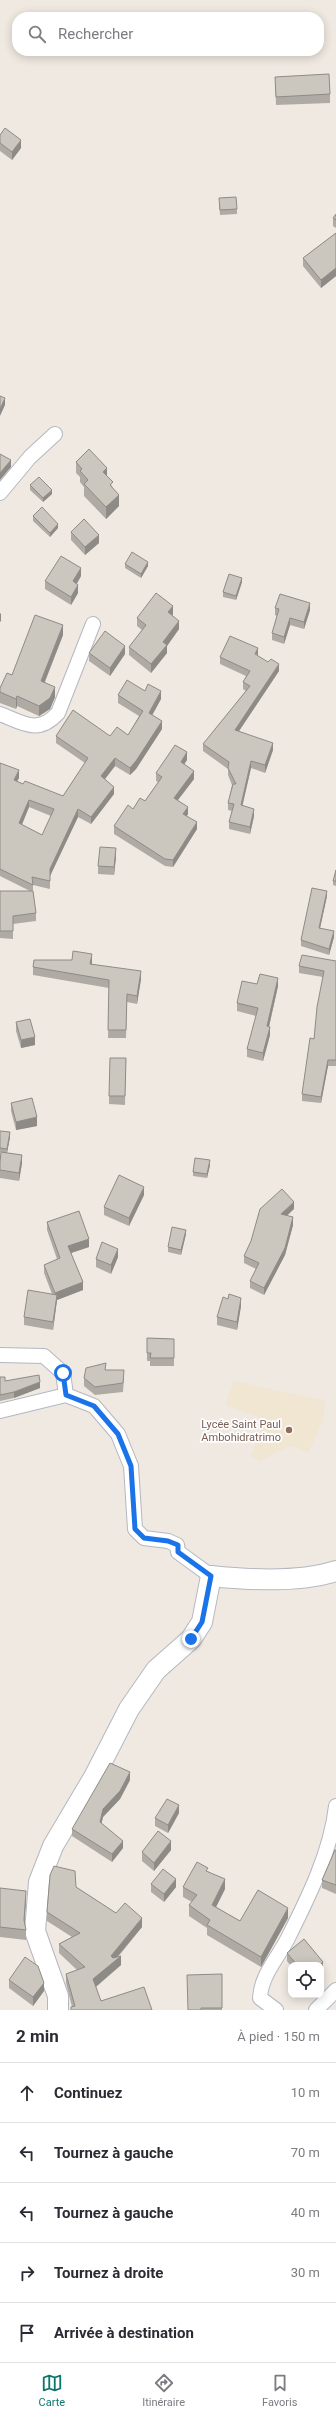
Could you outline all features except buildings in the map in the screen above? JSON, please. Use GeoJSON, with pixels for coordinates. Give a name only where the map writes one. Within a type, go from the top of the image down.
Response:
{"type":"FeatureCollection","features":[{"type":"Feature","properties":{"kind":"street"},"geometry":{"type":"LineString","coordinates":[[0,493],[30,456],[55,434]]}},
{"type":"Feature","properties":{"kind":"street"},"geometry":{"type":"LineString","coordinates":[[0,714],[24,724],[38,726],[48,724],[58,713],[93,624]]}},
{"type":"Feature","properties":{"kind":"street"},"geometry":{"type":"LineString","coordinates":[[0,1354],[44,1356],[63,1373],[66,1395]]}},
{"type":"Feature","properties":{"kind":"street"},"geometry":{"type":"LineString","coordinates":[[0,1411],[66,1395],[94,1406],[118,1434],[131,1466],[135,1529],[144,1538],[168,1541],[178,1545],[178,1552],[211,1576],[242,1580],[288,1579],[336,1571]]}},
{"type":"Feature","properties":{"kind":"street"},"geometry":{"type":"LineString","coordinates":[[58,2010],[58,1996],[35,1930],[39,1882],[54,1846],[94,1776],[129,1709],[156,1670],[191,1639],[202,1622],[211,1576]]}},
{"type":"Feature","properties":{"kind":"street"},"geometry":{"type":"LineString","coordinates":[[276,2010],[260,1998],[260,1984],[287,1940],[307,1899],[334,1825],[336,1806]]}},
{"type":"Feature","properties":{"kind":"street"},"geometry":{"type":"LineString","coordinates":[[316,2010],[336,1990]]}},
{"type":"Feature","properties":{"kind":"shaded area","name":"Lycée Saint Paul Ambohidratrimo"},"geometry":{"type":"Polygon","coordinates":[[[234,1381],[325,1401],[323,1419],[309,1452],[289,1446],[260,1461],[251,1456],[264,1419],[225,1405],[234,1381]]]}},
{"type":"Feature","properties":{"kind":"place","name":"Lycée Saint Paul Ambohidratrimo"},"geometry":{"type":"Point","coordinates":[289,1430]}},
{"type":"Feature","properties":{"kind":"route"},"geometry":{"type":"LineString","coordinates":[[63,1373],[66,1395],[94,1406],[118,1434],[131,1466],[135,1529],[144,1538],[168,1541],[178,1545],[178,1552],[211,1576],[202,1622],[191,1639]]}}]}
